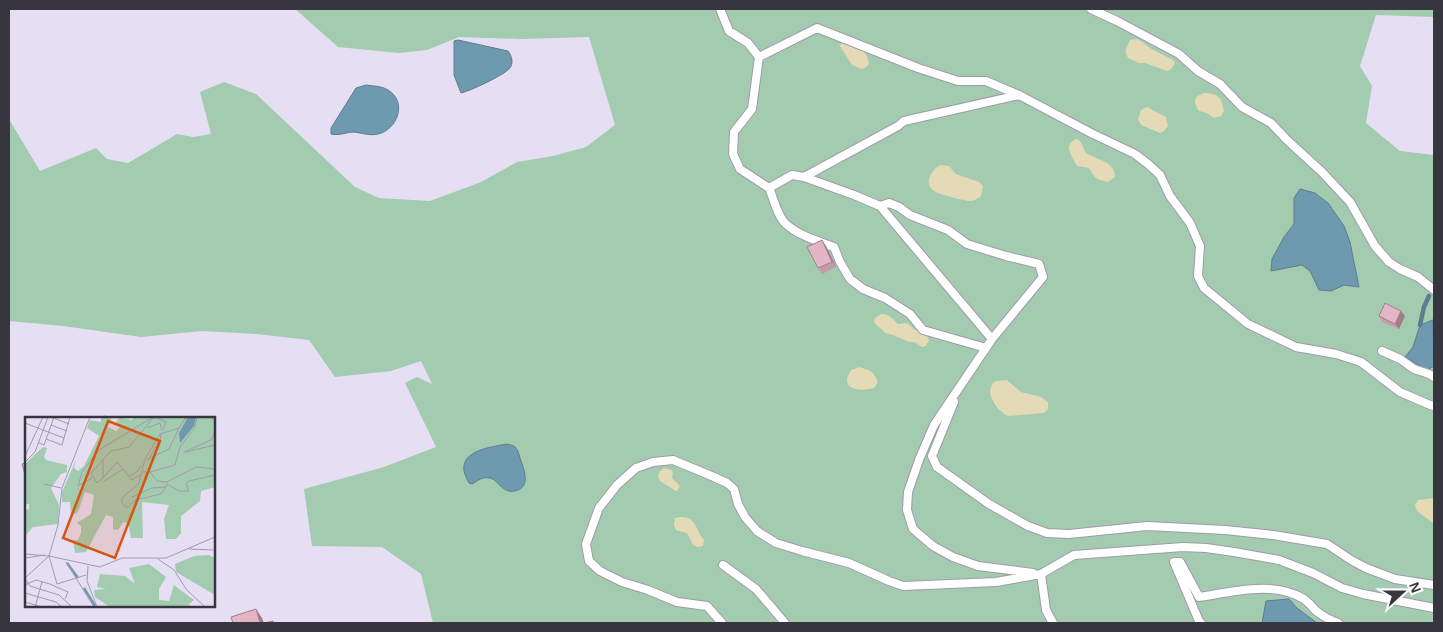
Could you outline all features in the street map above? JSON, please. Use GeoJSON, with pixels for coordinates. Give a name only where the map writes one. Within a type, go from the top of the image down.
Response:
{"type":"FeatureCollection","features":[{"type":"Feature","properties":{"kind":"lane"},"geometry":{"type":"LineString","coordinates":[[720,9],[729,31],[748,43],[758,57],[752,109],[734,132],[733,154],[740,169],[769,188],[778,211],[786,224],[802,234],[834,247],[850,279],[863,289],[885,298],[910,314],[923,330],[986,348]]}},
{"type":"Feature","properties":{"kind":"lane"},"geometry":{"type":"LineString","coordinates":[[1091,9],[1179,54],[1198,71],[1220,84],[1242,106],[1271,123],[1350,202],[1375,246],[1389,262],[1418,277],[1434,290]]}},
{"type":"Feature","properties":{"kind":"lane"},"geometry":{"type":"LineString","coordinates":[[758,57],[817,28],[918,68],[958,81],[986,82],[1018,95],[1135,154],[1160,175],[1170,196],[1190,223],[1200,246],[1198,276],[1204,288],[1248,324],[1296,347],[1336,354],[1361,362],[1400,392],[1434,406]]}},
{"type":"Feature","properties":{"kind":"lane"},"geometry":{"type":"LineString","coordinates":[[804,176],[904,121],[1018,95]]}},
{"type":"Feature","properties":{"kind":"lane"},"geometry":{"type":"LineString","coordinates":[[769,188],[792,175],[804,176],[880,206],[992,339]]}},
{"type":"Feature","properties":{"kind":"lane"},"geometry":{"type":"LineString","coordinates":[[880,206],[889,203],[910,215],[948,230],[968,244],[1039,264],[1043,277],[992,339],[934,425],[908,492],[907,510],[913,529],[933,546],[953,556],[978,566],[1041,574]]}},
{"type":"Feature","properties":{"kind":"lane"},"geometry":{"type":"LineString","coordinates":[[1382,351],[1400,359],[1414,369],[1433,375]]}},
{"type":"Feature","properties":{"kind":"lane"},"geometry":{"type":"LineString","coordinates":[[962,384],[932,456],[937,467],[989,504],[1028,526],[1046,533],[1069,534],[1148,526],[1225,530],[1273,535],[1327,544],[1351,560],[1388,577],[1434,585]]}},
{"type":"Feature","properties":{"kind":"lane"},"geometry":{"type":"LineString","coordinates":[[722,623],[707,606],[676,602],[648,590],[622,582],[600,571],[589,561],[586,544],[599,508],[617,484],[636,468],[653,462],[673,460],[714,477],[727,483],[734,489],[738,504],[745,517],[757,531],[776,543],[849,563],[888,582],[903,586],[996,582],[1041,574],[1074,555],[1183,547],[1206,548],[1279,560],[1313,573],[1342,588],[1434,608]]}},
{"type":"Feature","properties":{"kind":"lane"},"geometry":{"type":"LineString","coordinates":[[1201,623],[1174,562],[1180,562],[1198,596],[1271,588],[1285,590],[1306,600],[1317,611],[1338,623]]}},
{"type":"Feature","properties":{"kind":"lane"},"geometry":{"type":"LineString","coordinates":[[723,565],[756,589],[785,623]]}},
{"type":"Feature","properties":{"kind":"lane"},"geometry":{"type":"LineString","coordinates":[[1041,574],[1046,610],[1053,623]]}},
{"type":"Feature","properties":{"kind":"green space"},"geometry":{"type":"Polygon","coordinates":[[[295,9],[1434,9],[1434,17],[1376,15],[1360,66],[1372,86],[1366,123],[1400,151],[1434,155],[1434,623],[433,623],[421,574],[382,547],[312,546],[304,489],[384,467],[436,447],[405,383],[417,377],[432,384],[421,361],[391,371],[335,377],[309,340],[257,334],[202,331],[141,337],[63,326],[9,321],[9,119],[40,171],[96,148],[107,159],[128,163],[177,134],[193,137],[211,134],[200,92],[224,82],[256,94],[355,187],[379,198],[430,201],[481,182],[517,162],[553,156],[586,147],[615,125],[589,37],[521,39],[459,37],[427,50],[399,53],[338,47],[295,9]]]}},
{"type":"Feature","properties":{"kind":"sand"},"geometry":{"type":"Polygon","coordinates":[[[1137,39],[1173,60],[1175,63],[1171,69],[1167,71],[1128,58],[1126,49],[1130,40],[1137,39]]]}},
{"type":"Feature","properties":{"kind":"sand"},"geometry":{"type":"Polygon","coordinates":[[[844,41],[857,42],[867,56],[869,64],[866,67],[862,69],[852,65],[840,46],[844,41]]]}},
{"type":"Feature","properties":{"kind":"sand"},"geometry":{"type":"Polygon","coordinates":[[[1204,93],[1213,94],[1218,97],[1224,111],[1221,116],[1214,118],[1207,113],[1199,111],[1195,100],[1204,93]]]}},
{"type":"Feature","properties":{"kind":"sand"},"geometry":{"type":"Polygon","coordinates":[[[1147,107],[1166,117],[1168,126],[1163,132],[1160,133],[1141,125],[1138,119],[1141,110],[1147,107]]]}},
{"type":"Feature","properties":{"kind":"sand"},"geometry":{"type":"Polygon","coordinates":[[[1077,139],[1086,153],[1112,167],[1115,177],[1108,182],[1104,181],[1096,178],[1089,168],[1077,166],[1069,147],[1072,141],[1077,139]]]}},
{"type":"Feature","properties":{"kind":"sand"},"geometry":{"type":"Polygon","coordinates":[[[940,165],[949,166],[956,174],[979,182],[983,186],[981,196],[976,200],[970,201],[934,191],[929,185],[929,177],[940,165]]]}},
{"type":"Feature","properties":{"kind":"sand"},"geometry":{"type":"Polygon","coordinates":[[[881,314],[888,315],[898,324],[907,323],[915,330],[926,333],[929,340],[926,346],[922,347],[914,342],[885,333],[874,321],[881,314]]]}},
{"type":"Feature","properties":{"kind":"sand"},"geometry":{"type":"Polygon","coordinates":[[[859,367],[869,370],[875,375],[878,382],[874,388],[863,390],[849,386],[847,382],[851,370],[859,367]]]}},
{"type":"Feature","properties":{"kind":"sand"},"geometry":{"type":"Polygon","coordinates":[[[1007,380],[1021,392],[1041,397],[1048,402],[1048,409],[1044,413],[1008,416],[1005,414],[994,402],[990,391],[993,383],[996,381],[1007,380]]]}},
{"type":"Feature","properties":{"kind":"sand"},"geometry":{"type":"Polygon","coordinates":[[[664,468],[673,472],[672,478],[680,486],[678,490],[676,491],[660,481],[658,477],[659,472],[664,468]]]}},
{"type":"Feature","properties":{"kind":"sand"},"geometry":{"type":"Polygon","coordinates":[[[1434,498],[1434,522],[1432,522],[1417,511],[1415,505],[1418,500],[1434,498]]]}},
{"type":"Feature","properties":{"kind":"sand"},"geometry":{"type":"Polygon","coordinates":[[[675,518],[690,519],[693,522],[704,540],[703,546],[693,545],[687,533],[676,530],[674,525],[675,518]]]}},
{"type":"Feature","properties":{"kind":"water"},"geometry":{"type":"Polygon","coordinates":[[[458,40],[508,51],[511,55],[512,65],[493,79],[461,93],[454,75],[454,41],[458,40]]]}},
{"type":"Feature","properties":{"kind":"water"},"geometry":{"type":"Polygon","coordinates":[[[366,85],[383,88],[394,95],[398,101],[399,108],[395,121],[385,131],[378,134],[369,135],[354,132],[337,135],[331,134],[331,128],[356,88],[366,85]]]}},
{"type":"Feature","properties":{"kind":"water"},"geometry":{"type":"Polygon","coordinates":[[[1300,189],[1315,193],[1328,203],[1344,226],[1350,242],[1359,287],[1344,285],[1331,291],[1319,290],[1310,271],[1302,265],[1271,271],[1272,259],[1284,237],[1294,224],[1294,198],[1300,189]]]}},
{"type":"Feature","properties":{"kind":"water"},"geometry":{"type":"Polygon","coordinates":[[[1433,320],[1434,366],[1427,370],[1405,357],[1413,347],[1420,325],[1433,320]]]}},
{"type":"Feature","properties":{"kind":"water"},"geometry":{"type":"Polygon","coordinates":[[[507,444],[515,447],[519,454],[525,476],[522,488],[509,491],[493,479],[487,478],[480,479],[472,484],[469,483],[464,471],[464,464],[467,458],[486,448],[507,444]]]}},
{"type":"Feature","properties":{"kind":"water"},"geometry":{"type":"Polygon","coordinates":[[[1289,599],[1297,608],[1317,623],[1262,623],[1266,601],[1289,599]]]}},
{"type":"Feature","properties":{"kind":"building"},"geometry":{"type":"Polygon","coordinates":[[[822,240],[832,262],[818,268],[807,247],[822,240]]]}},
{"type":"Feature","properties":{"kind":"building"},"geometry":{"type":"Polygon","coordinates":[[[1385,303],[1401,311],[1395,324],[1379,316],[1385,303]]]}},
{"type":"Feature","properties":{"kind":"building"},"geometry":{"type":"Polygon","coordinates":[[[25,463],[25,474],[22,464],[25,463]]]}},
{"type":"Feature","properties":{"kind":"building"},"geometry":{"type":"Polygon","coordinates":[[[256,609],[260,623],[233,623],[231,617],[256,609]]]}},
{"type":"Feature","properties":{"kind":"waterway"},"geometry":{"type":"LineString","coordinates":[[1420,325],[1424,307],[1429,296]]}}]}
